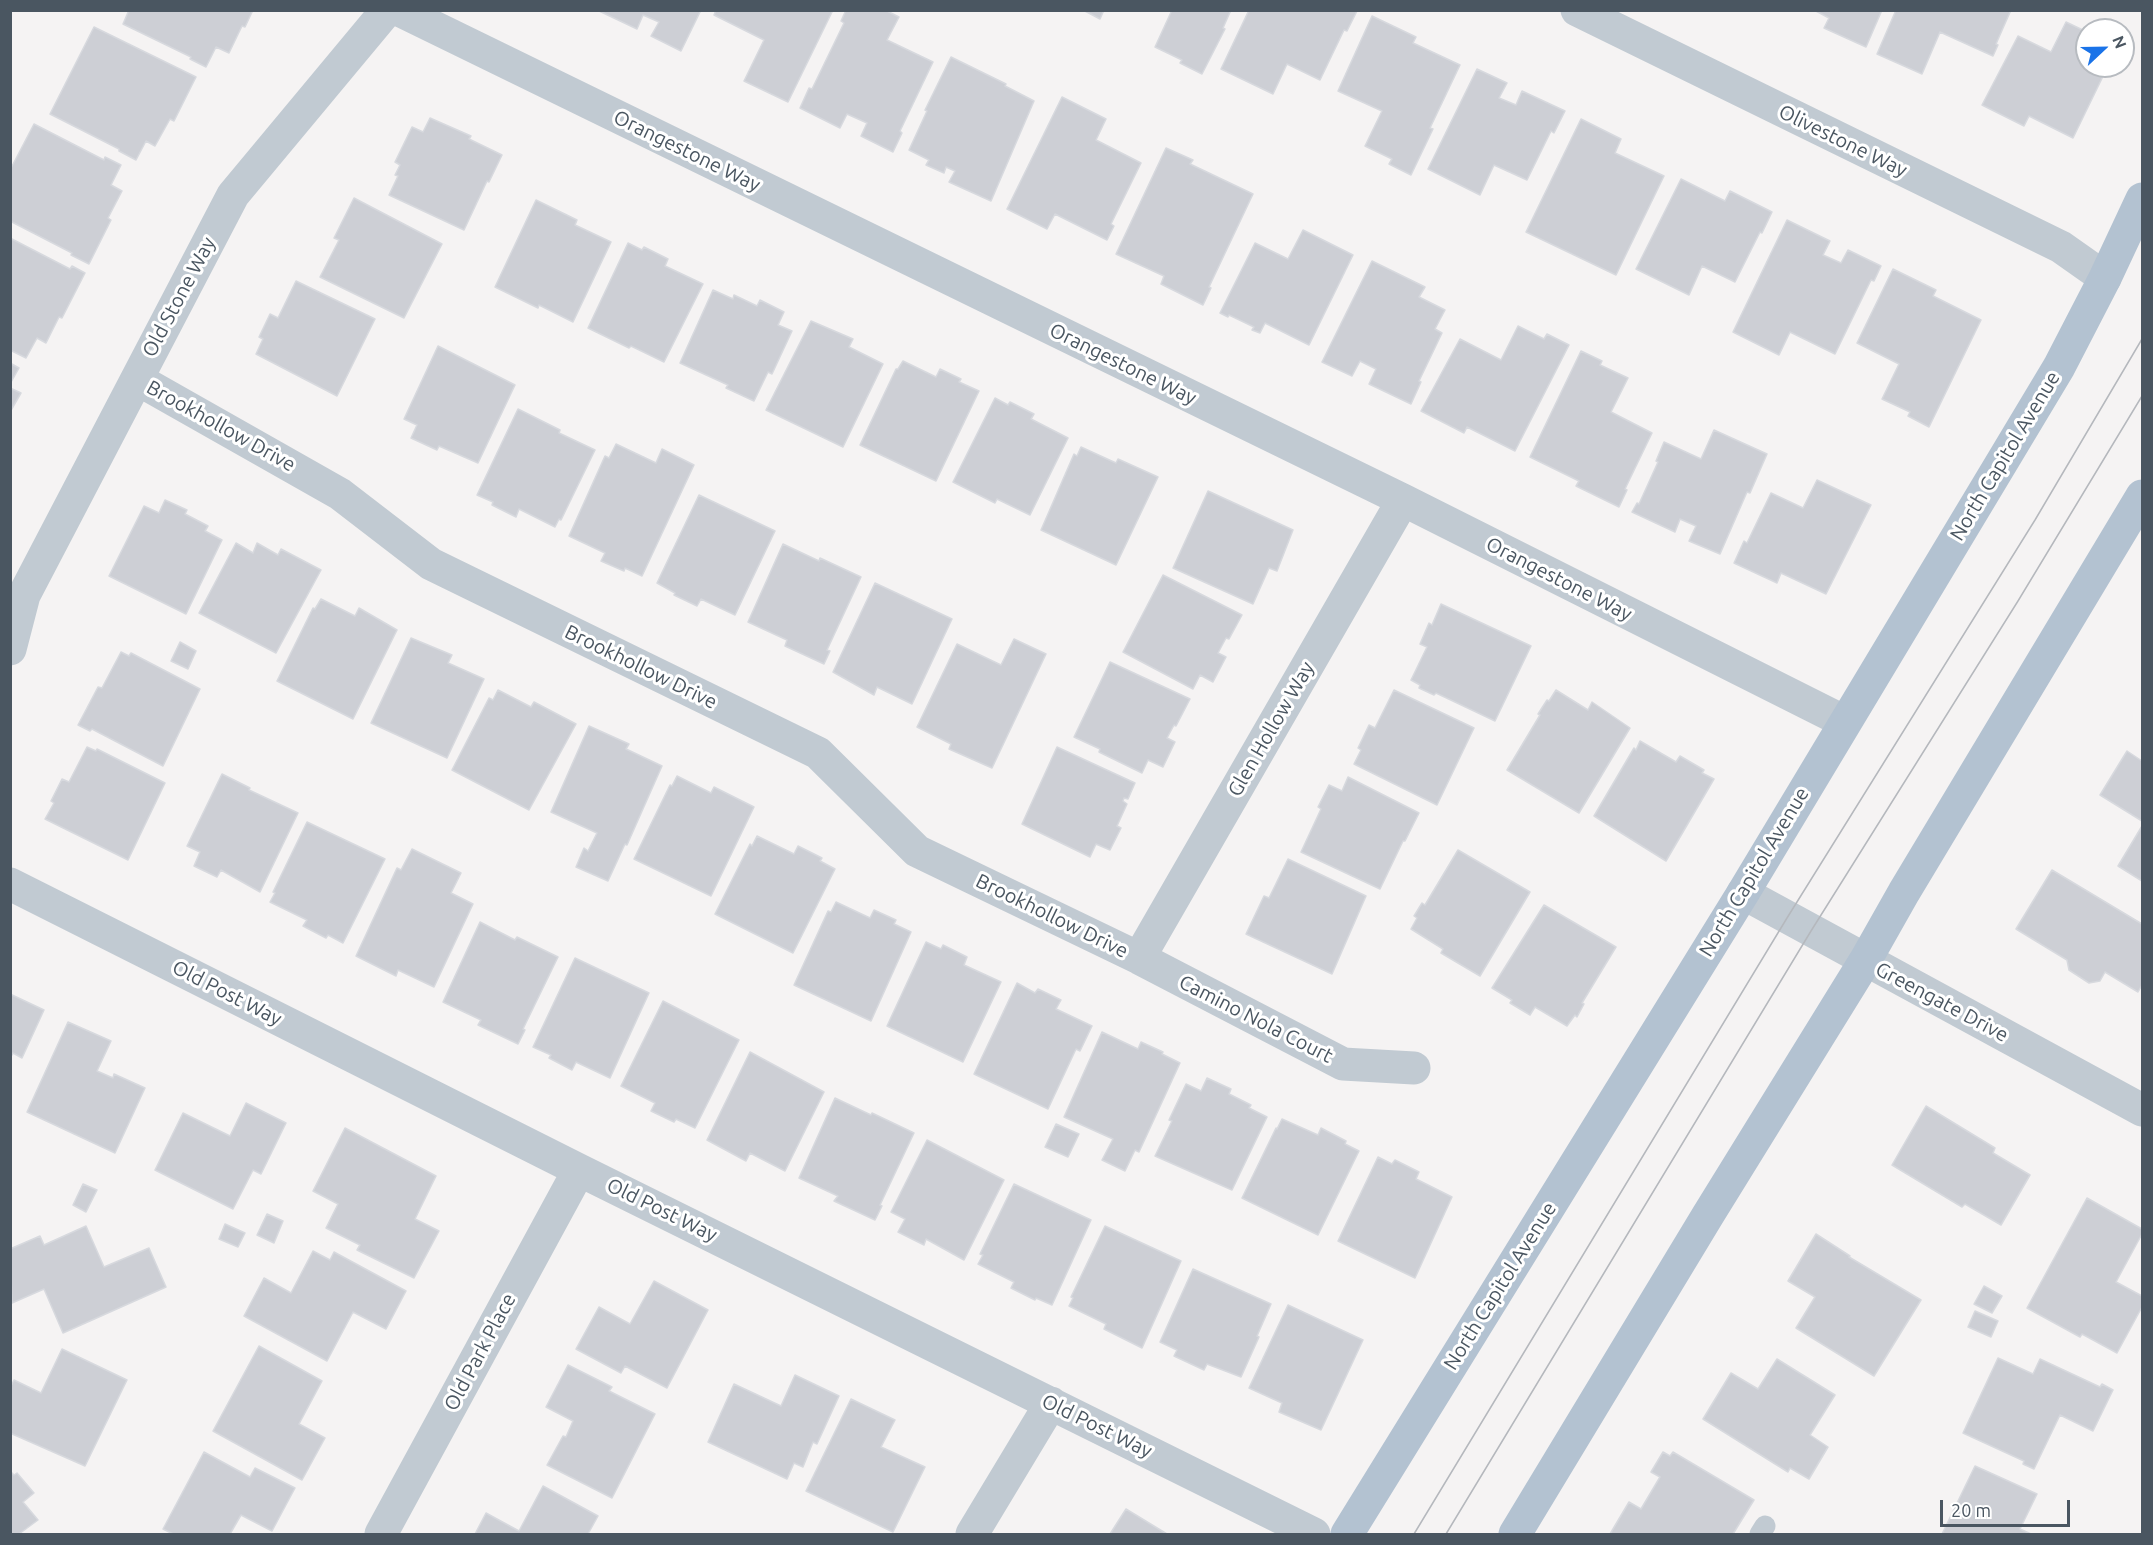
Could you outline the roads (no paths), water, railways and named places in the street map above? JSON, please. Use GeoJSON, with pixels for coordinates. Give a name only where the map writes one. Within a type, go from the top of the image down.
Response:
{"type":"FeatureCollection","features":[{"type":"Feature","properties":{"kind":"main road","name":"North Capitol Avenue"},"geometry":{"type":"LineString","coordinates":[[1347,1534],[1743,893],[2059,367],[2105,278],[2142,199]]}},
{"type":"Feature","properties":{"kind":"main road"},"geometry":{"type":"LineString","coordinates":[[1515,1534],[1865,961],[1904,892],[2142,496]]}},
{"type":"Feature","properties":{"kind":"street","name":"Old Stone Way"},"geometry":{"type":"LineString","coordinates":[[10,649],[24,595],[233,195],[387,10]]}},
{"type":"Feature","properties":{"kind":"street","name":"Orangestone Way"},"geometry":{"type":"LineString","coordinates":[[399,10],[1403,500],[1845,722]]}},
{"type":"Feature","properties":{"kind":"street","name":"Olivestone Way"},"geometry":{"type":"LineString","coordinates":[[1577,10],[2061,247],[2105,278]]}},
{"type":"Feature","properties":{"kind":"street","name":"Brookhollow Drive"},"geometry":{"type":"LineString","coordinates":[[136,379],[340,494],[431,564],[818,753],[917,851],[1138,958]]}},
{"type":"Feature","properties":{"kind":"street","name":"Glen Hollow Way"},"geometry":{"type":"LineString","coordinates":[[1138,958],[1403,500]]}},
{"type":"Feature","properties":{"kind":"street","name":"Old Post Way"},"geometry":{"type":"LineString","coordinates":[[10,884],[579,1170],[1314,1534]]}},
{"type":"Feature","properties":{"kind":"street","name":"Greengate Drive"},"geometry":{"type":"LineString","coordinates":[[1743,893],[2142,1110]]}},
{"type":"Feature","properties":{"kind":"street","name":"Camino Nola Court"},"geometry":{"type":"LineString","coordinates":[[1138,958],[1342,1064],[1414,1068]]}},
{"type":"Feature","properties":{"kind":"street","name":"Old Park Place"},"geometry":{"type":"LineString","coordinates":[[381,1534],[579,1170]]}},
{"type":"Feature","properties":{"kind":"street"},"geometry":{"type":"LineString","coordinates":[[972,1534],[1051,1403]]}},
{"type":"Feature","properties":{"kind":"tram line"},"geometry":{"type":"LineString","coordinates":[[1414,1534],[1787,918],[2035,520],[2142,339]]}},
{"type":"Feature","properties":{"kind":"tram line"},"geometry":{"type":"LineString","coordinates":[[1446,1534],[1811,931],[2018,601],[2142,396]]}}]}
